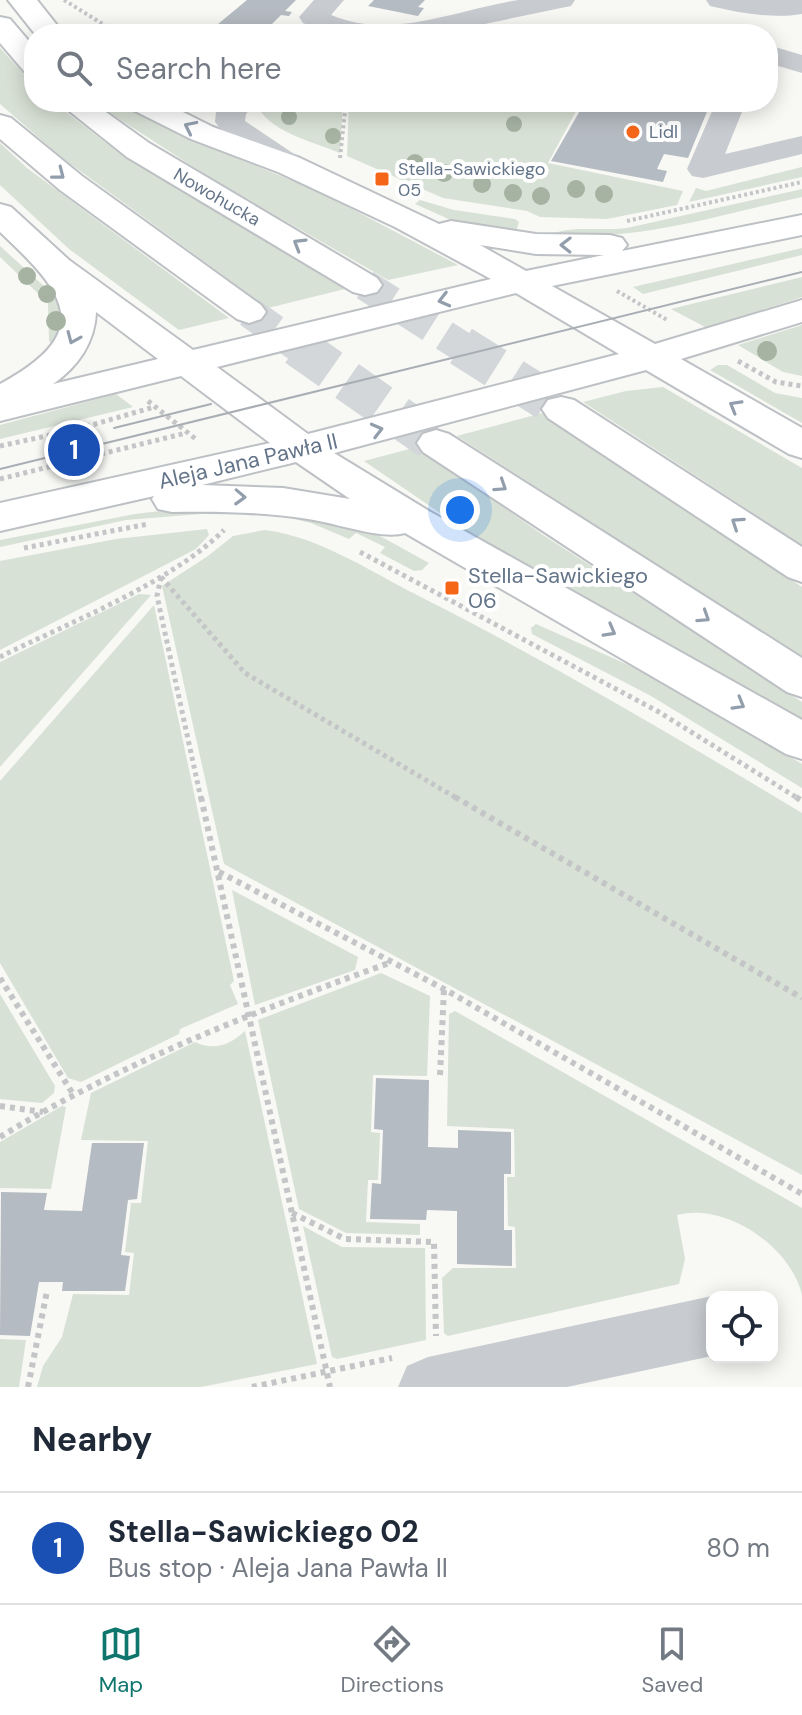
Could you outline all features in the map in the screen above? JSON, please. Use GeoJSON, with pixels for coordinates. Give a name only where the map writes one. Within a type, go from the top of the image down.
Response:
{"type":"FeatureCollection","features":[{"type":"Feature","properties":{"kind":"main road"},"geometry":{"type":"LineString","coordinates":[[22,0],[42,24]]}},
{"type":"Feature","properties":{"kind":"main road"},"geometry":{"type":"LineString","coordinates":[[0,25],[24,53]]}},
{"type":"Feature","properties":{"kind":"main road","name":"Nowohucka"},"geometry":{"type":"LineString","coordinates":[[87,112],[151,158],[365,285]]}},
{"type":"Feature","properties":{"kind":"main road"},"geometry":{"type":"LineString","coordinates":[[160,112],[202,133],[289,165],[407,220],[802,445]]}},
{"type":"Feature","properties":{"kind":"main road"},"geometry":{"type":"LineString","coordinates":[[0,124],[71,183],[249,312]]}},
{"type":"Feature","properties":{"kind":"main road"},"geometry":{"type":"LineString","coordinates":[[0,214],[57,267],[301,449],[473,554],[802,741]]}},
{"type":"Feature","properties":{"kind":"main road"},"geometry":{"type":"LineString","coordinates":[[407,220],[466,234],[563,245],[646,243],[793,227]]}},
{"type":"Feature","properties":{"kind":"main road"},"geometry":{"type":"LineString","coordinates":[[0,409],[520,282],[793,227]]}},
{"type":"Feature","properties":{"kind":"main road"},"geometry":{"type":"LineString","coordinates":[[0,399],[55,366],[76,337],[78,304],[57,267]]}},
{"type":"Feature","properties":{"kind":"main road","name":"Aleja Jana Pawła II"},"geometry":{"type":"LineString","coordinates":[[12,526],[653,358],[802,311]]}},
{"type":"Feature","properties":{"kind":"main road","name":"Aleja Jana Pawła II"},"geometry":{"type":"LineString","coordinates":[[494,399],[579,353],[588,344],[592,323]]}},
{"type":"Feature","properties":{"kind":"main road"},"geometry":{"type":"LineString","coordinates":[[248,407],[246,387],[255,372],[345,325]]}},
{"type":"Feature","properties":{"kind":"main road"},"geometry":{"type":"LineString","coordinates":[[561,409],[802,567]]}},
{"type":"Feature","properties":{"kind":"main road"},"geometry":{"type":"LineString","coordinates":[[436,443],[802,680]]}},
{"type":"Feature","properties":{"kind":"main road"},"geometry":{"type":"LineString","coordinates":[[12,526],[139,501],[233,497],[271,499],[367,516],[473,554]]}},
{"type":"Feature","properties":{"kind":"street"},"geometry":{"type":"LineString","coordinates":[[329,24],[313,17],[330,0]]}},
{"type":"Feature","properties":{"kind":"street"},"geometry":{"type":"LineString","coordinates":[[720,0],[759,9],[791,10]]}},
{"type":"Feature","properties":{"kind":"street"},"geometry":{"type":"LineString","coordinates":[[445,24],[550,2],[549,24]]}},
{"type":"Feature","properties":{"kind":"street"},"geometry":{"type":"LineString","coordinates":[[778,57],[802,64]]}},
{"type":"Feature","properties":{"kind":"street"},"geometry":{"type":"LineString","coordinates":[[231,112],[230,122],[234,127],[289,165]]}},
{"type":"Feature","properties":{"kind":"street"},"geometry":{"type":"LineString","coordinates":[[727,112],[703,169],[802,145]]}},
{"type":"Feature","properties":{"kind":"street"},"geometry":{"type":"LineString","coordinates":[[432,1368],[706,1327]]}},
{"type":"Feature","properties":{"kind":"path"},"geometry":{"type":"LineString","coordinates":[[64,0],[103,24]]}},
{"type":"Feature","properties":{"kind":"path"},"geometry":{"type":"LineString","coordinates":[[343,155],[345,112]]}},
{"type":"Feature","properties":{"kind":"path"},"geometry":{"type":"LineString","coordinates":[[614,223],[802,182]]}},
{"type":"Feature","properties":{"kind":"path"},"geometry":{"type":"LineString","coordinates":[[615,289],[671,322]]}},
{"type":"Feature","properties":{"kind":"path"},"geometry":{"type":"LineString","coordinates":[[728,355],[776,382],[802,386]]}},
{"type":"Feature","properties":{"kind":"path"},"geometry":{"type":"LineString","coordinates":[[144,397],[199,442]]}},
{"type":"Feature","properties":{"kind":"path"},"geometry":{"type":"LineString","coordinates":[[0,446],[78,429],[155,407]]}},
{"type":"Feature","properties":{"kind":"path"},"geometry":{"type":"LineString","coordinates":[[0,479],[187,432]]}},
{"type":"Feature","properties":{"kind":"path"},"geometry":{"type":"LineString","coordinates":[[12,526],[161,523]]}},
{"type":"Feature","properties":{"kind":"path"},"geometry":{"type":"LineString","coordinates":[[0,657],[161,576],[203,551],[222,531],[233,526]]}},
{"type":"Feature","properties":{"kind":"path"},"geometry":{"type":"LineString","coordinates":[[356,550],[659,712],[802,801]]}},
{"type":"Feature","properties":{"kind":"path"},"geometry":{"type":"LineString","coordinates":[[161,576],[157,596],[330,1387]]}},
{"type":"Feature","properties":{"kind":"path"},"geometry":{"type":"LineString","coordinates":[[161,576],[245,673],[802,998]]}},
{"type":"Feature","properties":{"kind":"path"},"geometry":{"type":"LineString","coordinates":[[219,872],[444,989],[802,1194]]}},
{"type":"Feature","properties":{"kind":"path"},"geometry":{"type":"LineString","coordinates":[[0,1137],[73,1094],[248,1014],[390,963]]}},
{"type":"Feature","properties":{"kind":"path"},"geometry":{"type":"LineString","coordinates":[[0,978],[73,1094]]}},
{"type":"Feature","properties":{"kind":"path"},"geometry":{"type":"LineString","coordinates":[[440,1075],[444,989]]}},
{"type":"Feature","properties":{"kind":"path"},"geometry":{"type":"LineString","coordinates":[[0,1106],[43,1112]]}},
{"type":"Feature","properties":{"kind":"path"},"geometry":{"type":"LineString","coordinates":[[291,1212],[345,1239],[434,1242],[432,1368]]}},
{"type":"Feature","properties":{"kind":"path"},"geometry":{"type":"LineString","coordinates":[[28,1387],[47,1291]]}},
{"type":"Feature","properties":{"kind":"shaded area"},"geometry":{"type":"Polygon","coordinates":[[[0,48],[24,74],[24,112],[66,112],[127,159],[349,288],[268,308],[61,157],[0,104],[0,48]]]}},
{"type":"Feature","properties":{"kind":"shaded area"},"geometry":{"type":"Polygon","coordinates":[[[108,112],[136,112],[171,131],[320,192],[458,265],[388,280],[209,177],[108,112]]]}},
{"type":"Feature","properties":{"kind":"shaded area"},"geometry":{"type":"Polygon","coordinates":[[[342,112],[340,153],[280,128],[261,113],[342,112]]]}},
{"type":"Feature","properties":{"kind":"shaded area"},"geometry":{"type":"Polygon","coordinates":[[[349,112],[576,112],[548,163],[683,191],[677,205],[607,219],[540,217],[527,211],[443,198],[347,156],[349,112]]]}},
{"type":"Feature","properties":{"kind":"shaded area"},"geometry":{"type":"Polygon","coordinates":[[[0,143],[27,168],[229,318],[179,330],[69,249],[0,185],[0,143]]]}},
{"type":"Feature","properties":{"kind":"shaded area"},"geometry":{"type":"Polygon","coordinates":[[[802,167],[802,177],[689,202],[696,188],[706,191],[802,167]]]}},
{"type":"Feature","properties":{"kind":"shaded area"},"geometry":{"type":"Polygon","coordinates":[[[802,189],[802,197],[648,231],[585,236],[554,234],[568,230],[627,228],[802,189]]]}},
{"type":"Feature","properties":{"kind":"shaded area"},"geometry":{"type":"Polygon","coordinates":[[[420,200],[519,222],[515,235],[462,225],[415,204],[420,200]]]}},
{"type":"Feature","properties":{"kind":"shaded area"},"geometry":{"type":"Polygon","coordinates":[[[0,246],[58,299],[64,313],[56,346],[49,341],[48,303],[0,257],[0,246]]]}},
{"type":"Feature","properties":{"kind":"shaded area"},"geometry":{"type":"Polygon","coordinates":[[[802,248],[802,255],[643,294],[633,287],[802,248]]]}},
{"type":"Feature","properties":{"kind":"shaded area"},"geometry":{"type":"Polygon","coordinates":[[[802,277],[802,297],[707,328],[671,309],[802,277]]]}},
{"type":"Feature","properties":{"kind":"shaded area"},"geometry":{"type":"Polygon","coordinates":[[[802,325],[802,376],[783,372],[738,345],[802,325]]]}},
{"type":"Feature","properties":{"kind":"shaded area"},"geometry":{"type":"Polygon","coordinates":[[[718,365],[727,365],[775,393],[802,398],[802,423],[710,370],[718,365]]]}},
{"type":"Feature","properties":{"kind":"shaded area"},"geometry":{"type":"Polygon","coordinates":[[[663,387],[802,468],[802,545],[583,402],[626,391],[663,387]]]}},
{"type":"Feature","properties":{"kind":"shaded area"},"geometry":{"type":"Polygon","coordinates":[[[116,394],[133,407],[0,439],[0,425],[116,394]]]}},
{"type":"Feature","properties":{"kind":"shaded area"},"geometry":{"type":"Polygon","coordinates":[[[542,413],[802,587],[802,658],[457,436],[542,413]]]}},
{"type":"Feature","properties":{"kind":"shaded area"},"geometry":{"type":"Polygon","coordinates":[[[417,447],[543,535],[802,702],[802,719],[459,526],[364,461],[417,447]]]}},
{"type":"Feature","properties":{"kind":"shaded area"},"geometry":{"type":"Polygon","coordinates":[[[186,508],[226,512],[126,520],[0,547],[0,540],[135,514],[186,508]]]}},
{"type":"Feature","properties":{"kind":"shaded area"},"geometry":{"type":"Polygon","coordinates":[[[267,509],[369,530],[429,563],[422,570],[414,571],[380,553],[385,547],[356,533],[349,539],[311,523],[268,513],[267,509]]]}},
{"type":"Feature","properties":{"kind":"shaded area"},"geometry":{"type":"Polygon","coordinates":[[[207,529],[209,535],[196,549],[0,650],[0,561],[116,539],[207,529]]]}},
{"type":"Feature","properties":{"kind":"shaded area"},"geometry":{"type":"Polygon","coordinates":[[[265,530],[305,540],[361,565],[611,700],[802,813],[802,1175],[224,864],[162,586],[233,536],[265,530]]]}},
{"type":"Feature","properties":{"kind":"shaded area"},"geometry":{"type":"Polygon","coordinates":[[[139,594],[151,595],[0,767],[0,662],[139,594]]]}},
{"type":"Feature","properties":{"kind":"shaded area"},"geometry":{"type":"Polygon","coordinates":[[[154,605],[234,981],[230,985],[238,1004],[180,1029],[179,1034],[81,1082],[68,1078],[0,963],[0,781],[154,605]]]}},
{"type":"Feature","properties":{"kind":"shaded area"},"geometry":{"type":"Polygon","coordinates":[[[536,624],[660,679],[802,764],[802,788],[651,696],[532,634],[531,628],[536,624]]]}},
{"type":"Feature","properties":{"kind":"shaded area"},"geometry":{"type":"Polygon","coordinates":[[[232,890],[358,957],[355,970],[255,1005],[232,890]]]}},
{"type":"Feature","properties":{"kind":"shaded area"},"geometry":{"type":"Polygon","coordinates":[[[381,973],[430,996],[427,1076],[373,1075],[371,1132],[380,1133],[378,1180],[368,1180],[366,1222],[420,1224],[420,1235],[346,1233],[299,1209],[258,1020],[381,973]]]}},
{"type":"Feature","properties":{"kind":"shaded area"},"geometry":{"type":"Polygon","coordinates":[[[0,994],[55,1086],[54,1093],[42,1103],[0,1099],[0,994]]]}},
{"type":"Feature","properties":{"kind":"shaded area"},"geometry":{"type":"Polygon","coordinates":[[[455,1011],[802,1208],[802,1295],[785,1260],[754,1232],[716,1215],[677,1215],[685,1259],[679,1284],[448,1336],[444,1333],[442,1278],[453,1268],[516,1268],[515,1227],[508,1226],[507,1177],[515,1177],[514,1129],[447,1126],[449,1014],[455,1011]]]}},
{"type":"Feature","properties":{"kind":"shaded area"},"geometry":{"type":"Polygon","coordinates":[[[245,1031],[317,1364],[201,1387],[37,1387],[43,1366],[62,1337],[73,1294],[129,1295],[134,1253],[125,1252],[131,1203],[141,1203],[148,1141],[81,1140],[91,1093],[195,1042],[209,1046],[222,1045],[245,1031]]]}},
{"type":"Feature","properties":{"kind":"shaded area"},"geometry":{"type":"Polygon","coordinates":[[[62,1106],[66,1107],[51,1189],[0,1188],[0,1142],[62,1106]]]}},
{"type":"Feature","properties":{"kind":"shaded area"},"geometry":{"type":"Polygon","coordinates":[[[303,1226],[342,1247],[425,1248],[426,1340],[337,1359],[332,1357],[303,1226]]]}},
{"type":"Feature","properties":{"kind":"shaded area"},"geometry":{"type":"Polygon","coordinates":[[[0,1339],[26,1340],[19,1387],[0,1387],[0,1339]]]}},
{"type":"Feature","properties":{"kind":"building"},"geometry":{"type":"Polygon","coordinates":[[[247,0],[296,0],[285,11],[292,12],[289,16],[281,15],[272,24],[218,24],[247,0]]]}},
{"type":"Feature","properties":{"kind":"building"},"geometry":{"type":"Polygon","coordinates":[[[374,0],[425,0],[418,7],[424,8],[418,16],[368,6],[374,0]]]}},
{"type":"Feature","properties":{"kind":"building","name":"Lidl"},"geometry":{"type":"Polygon","coordinates":[[[579,112],[707,112],[688,158],[664,154],[657,169],[667,171],[663,182],[551,161],[579,112]]]}},
{"type":"Feature","properties":{"kind":"building"},"geometry":{"type":"Polygon","coordinates":[[[376,1078],[429,1080],[428,1147],[458,1148],[458,1130],[511,1132],[511,1174],[504,1174],[504,1230],[512,1230],[512,1266],[457,1264],[457,1211],[427,1210],[426,1220],[370,1219],[372,1183],[381,1184],[383,1130],[374,1129],[376,1078]]]}},
{"type":"Feature","properties":{"kind":"building"},"geometry":{"type":"Polygon","coordinates":[[[92,1143],[144,1143],[137,1199],[128,1200],[121,1255],[130,1256],[125,1291],[62,1291],[63,1282],[39,1282],[30,1336],[0,1335],[1,1192],[47,1193],[44,1210],[82,1211],[92,1143]]]}},
{"type":"Feature","properties":{"kind":"tunnel"},"geometry":{"type":"LineString","coordinates":[[365,285],[464,348]]}},
{"type":"Feature","properties":{"kind":"tunnel"},"geometry":{"type":"LineString","coordinates":[[249,312],[300,348]]}},
{"type":"Feature","properties":{"kind":"tunnel"},"geometry":{"type":"LineString","coordinates":[[297,346],[436,443]]}},
{"type":"Feature","properties":{"kind":"tunnel"},"geometry":{"type":"LineString","coordinates":[[461,346],[561,409]]}},
{"type":"Feature","properties":{"kind":"tram line"},"geometry":{"type":"LineString","coordinates":[[0,469],[802,272]]}},
{"type":"Feature","properties":{"kind":"tram line"},"geometry":{"type":"LineString","coordinates":[[114,428],[211,404]]}},
{"type":"Feature","properties":{"kind":"place","name":"Lidl"},"geometry":{"type":"Point","coordinates":[633,132]}},
{"type":"Feature","properties":{"kind":"place","name":"Stella-Sawickiego 05"},"geometry":{"type":"Point","coordinates":[382,179]}},
{"type":"Feature","properties":{"kind":"place","name":"Stella-Sawickiego 02"},"geometry":{"type":"Point","coordinates":[74,450]}},
{"type":"Feature","properties":{"kind":"place","name":"Stella-Sawickiego 06"},"geometry":{"type":"Point","coordinates":[452,588]}}]}
